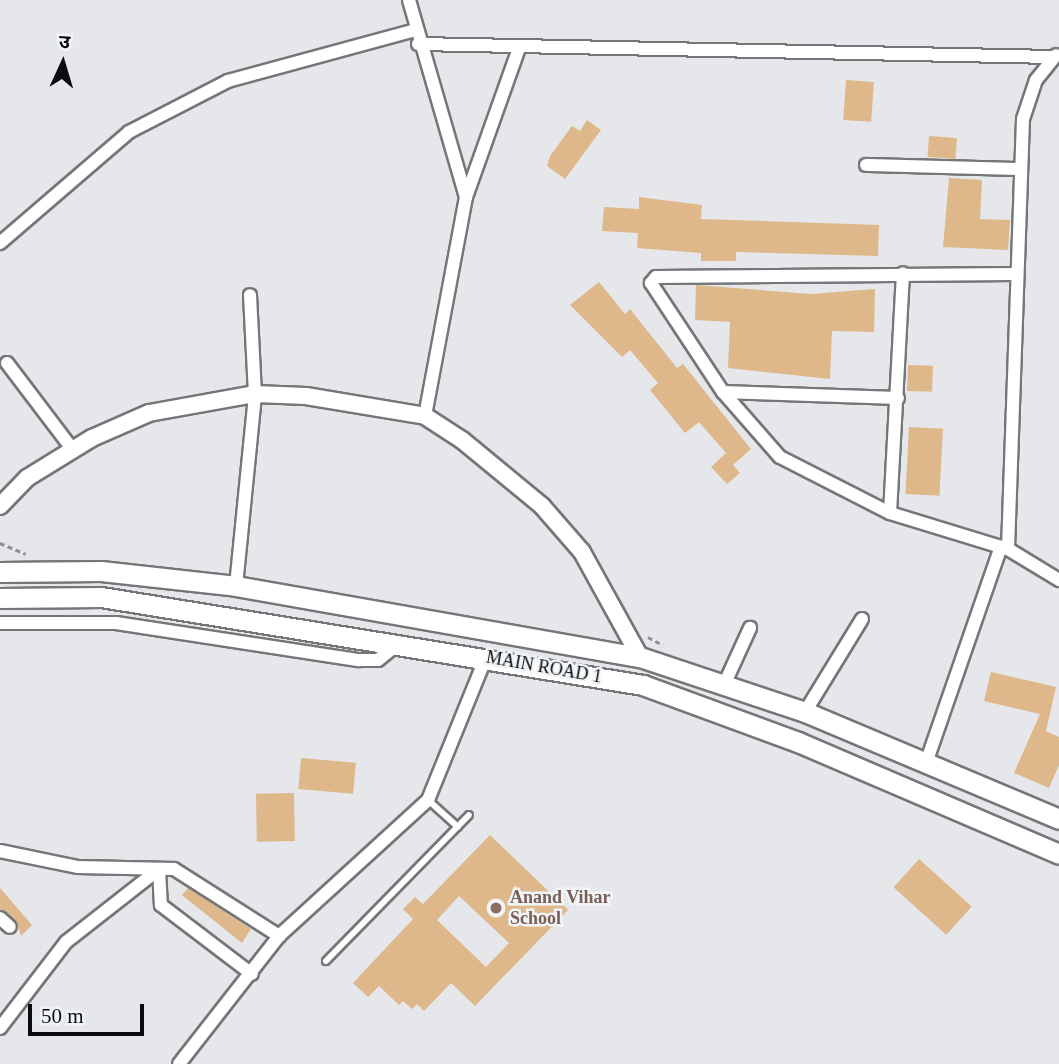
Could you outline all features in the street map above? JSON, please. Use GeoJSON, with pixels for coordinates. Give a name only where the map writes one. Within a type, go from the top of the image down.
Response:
{"type":"FeatureCollection","features":[{"type":"Feature","properties":{"kind":"main road","name":"MAIN ROAD 1"},"geometry":{"type":"LineString","coordinates":[[0,572],[101,571],[236,586],[640,657],[805,712],[1059,819]]}},
{"type":"Feature","properties":{"kind":"main road","name":"MAIN ROAD 1"},"geometry":{"type":"LineString","coordinates":[[0,598],[101,597],[486,657],[643,685],[798,742],[1059,854]]}},
{"type":"Feature","properties":{"kind":"street"},"geometry":{"type":"LineString","coordinates":[[409,0],[418,44],[466,197]]}},
{"type":"Feature","properties":{"kind":"street"},"geometry":{"type":"LineString","coordinates":[[0,243],[129,132],[204,93],[228,81],[416,30]]}},
{"type":"Feature","properties":{"kind":"street"},"geometry":{"type":"LineString","coordinates":[[418,44],[1056,56]]}},
{"type":"Feature","properties":{"kind":"street"},"geometry":{"type":"LineString","coordinates":[[425,416],[466,197],[519,48]]}},
{"type":"Feature","properties":{"kind":"street"},"geometry":{"type":"LineString","coordinates":[[926,763],[1004,548],[1014,274],[1023,119],[1036,80],[1056,56]]}},
{"type":"Feature","properties":{"kind":"street"},"geometry":{"type":"LineString","coordinates":[[866,165],[1020,169]]}},
{"type":"Feature","properties":{"kind":"street"},"geometry":{"type":"LineString","coordinates":[[890,513],[903,274]]}},
{"type":"Feature","properties":{"kind":"street"},"geometry":{"type":"LineString","coordinates":[[1014,274],[656,277],[652,293],[723,392],[780,457],[890,513],[1004,548],[1059,580]]}},
{"type":"Feature","properties":{"kind":"street"},"geometry":{"type":"LineString","coordinates":[[236,586],[254,394],[250,295]]}},
{"type":"Feature","properties":{"kind":"street"},"geometry":{"type":"LineString","coordinates":[[7,363],[73,450]]}},
{"type":"Feature","properties":{"kind":"street"},"geometry":{"type":"LineString","coordinates":[[723,392],[898,398]]}},
{"type":"Feature","properties":{"kind":"street"},"geometry":{"type":"LineString","coordinates":[[0,506],[27,478],[73,450],[149,413],[254,394],[306,396],[425,416],[463,439],[542,506],[582,552],[640,657]]}},
{"type":"Feature","properties":{"kind":"street"},"geometry":{"type":"LineString","coordinates":[[805,712],[862,619]]}},
{"type":"Feature","properties":{"kind":"street"},"geometry":{"type":"LineString","coordinates":[[0,623],[116,623],[359,660],[377,660],[399,643]]}},
{"type":"Feature","properties":{"kind":"street"},"geometry":{"type":"LineString","coordinates":[[724,685],[750,628]]}},
{"type":"Feature","properties":{"kind":"street"},"geometry":{"type":"LineString","coordinates":[[179,1064],[253,974],[279,936],[428,800],[486,657]]}},
{"type":"Feature","properties":{"kind":"street"},"geometry":{"type":"LineString","coordinates":[[0,851],[78,867],[174,869],[279,936]]}},
{"type":"Feature","properties":{"kind":"street"},"geometry":{"type":"LineString","coordinates":[[159,869],[161,905],[253,974]]}},
{"type":"Feature","properties":{"kind":"street"},"geometry":{"type":"LineString","coordinates":[[0,1028],[66,942],[159,869]]}},
{"type":"Feature","properties":{"kind":"street"},"geometry":{"type":"LineString","coordinates":[[0,918],[10,928]]}},
{"type":"Feature","properties":{"kind":"lane"},"geometry":{"type":"LineString","coordinates":[[428,800],[458,827]]}},
{"type":"Feature","properties":{"kind":"lane"},"geometry":{"type":"LineString","coordinates":[[326,961],[469,815]]}},
{"type":"Feature","properties":{"kind":"building"},"geometry":{"type":"Polygon","coordinates":[[[846,80],[874,82],[871,122],[843,120],[846,80]]]}},
{"type":"Feature","properties":{"kind":"building"},"geometry":{"type":"Polygon","coordinates":[[[587,120],[601,130],[565,179],[547,166],[550,156],[572,126],[580,131],[587,120]]]}},
{"type":"Feature","properties":{"kind":"building"},"geometry":{"type":"Polygon","coordinates":[[[929,136],[957,138],[955,159],[928,157],[929,136]]]}},
{"type":"Feature","properties":{"kind":"building"},"geometry":{"type":"Polygon","coordinates":[[[949,178],[982,180],[980,219],[1010,220],[1008,250],[943,247],[949,178]]]}},
{"type":"Feature","properties":{"kind":"building"},"geometry":{"type":"Polygon","coordinates":[[[639,197],[702,205],[701,219],[879,225],[878,256],[736,252],[736,261],[701,261],[701,253],[637,248],[638,233],[602,231],[604,207],[639,209],[639,197]]]}},
{"type":"Feature","properties":{"kind":"building"},"geometry":{"type":"Polygon","coordinates":[[[599,282],[625,314],[630,309],[677,368],[683,364],[751,449],[733,465],[740,473],[727,484],[711,467],[726,453],[699,422],[685,433],[650,390],[658,383],[630,350],[622,357],[570,305],[599,282]]]}},
{"type":"Feature","properties":{"kind":"building"},"geometry":{"type":"Polygon","coordinates":[[[696,285],[811,294],[875,289],[874,332],[832,331],[830,379],[728,368],[730,322],[695,320],[696,285]]]}},
{"type":"Feature","properties":{"kind":"building"},"geometry":{"type":"Polygon","coordinates":[[[908,365],[933,366],[932,392],[907,391],[908,365]]]}},
{"type":"Feature","properties":{"kind":"building"},"geometry":{"type":"Polygon","coordinates":[[[909,427],[943,429],[939,496],[905,494],[909,427]]]}},
{"type":"Feature","properties":{"kind":"building"},"geometry":{"type":"Polygon","coordinates":[[[991,672],[1056,687],[1046,731],[1059,737],[1059,765],[1049,788],[1014,773],[1040,714],[984,701],[991,672]]]}},
{"type":"Feature","properties":{"kind":"building"},"geometry":{"type":"Polygon","coordinates":[[[301,758],[356,763],[353,794],[298,789],[301,758]]]}},
{"type":"Feature","properties":{"kind":"building"},"geometry":{"type":"Polygon","coordinates":[[[294,793],[295,841],[257,842],[256,794],[294,793]]]}},
{"type":"Feature","properties":{"kind":"building"},"geometry":{"type":"Polygon","coordinates":[[[490,835],[568,910],[475,1006],[451,983],[424,1011],[417,1004],[412,1009],[403,1001],[399,1005],[379,986],[368,997],[353,983],[413,919],[403,909],[415,897],[423,904],[490,835]],[[459,896],[437,920],[486,967],[509,943],[459,896]]]}},
{"type":"Feature","properties":{"kind":"building"},"geometry":{"type":"Polygon","coordinates":[[[919,859],[972,907],[946,935],[894,887],[919,859]]]}},
{"type":"Feature","properties":{"kind":"building"},"geometry":{"type":"Polygon","coordinates":[[[0,888],[32,925],[21,936],[16,921],[0,909],[0,888]]]}},
{"type":"Feature","properties":{"kind":"building"},"geometry":{"type":"Polygon","coordinates":[[[188,888],[251,929],[242,943],[182,895],[188,888]]]}},
{"type":"Feature","properties":{"kind":"place","name":"Anand Vihar School"},"geometry":{"type":"Point","coordinates":[496,908]}}]}
